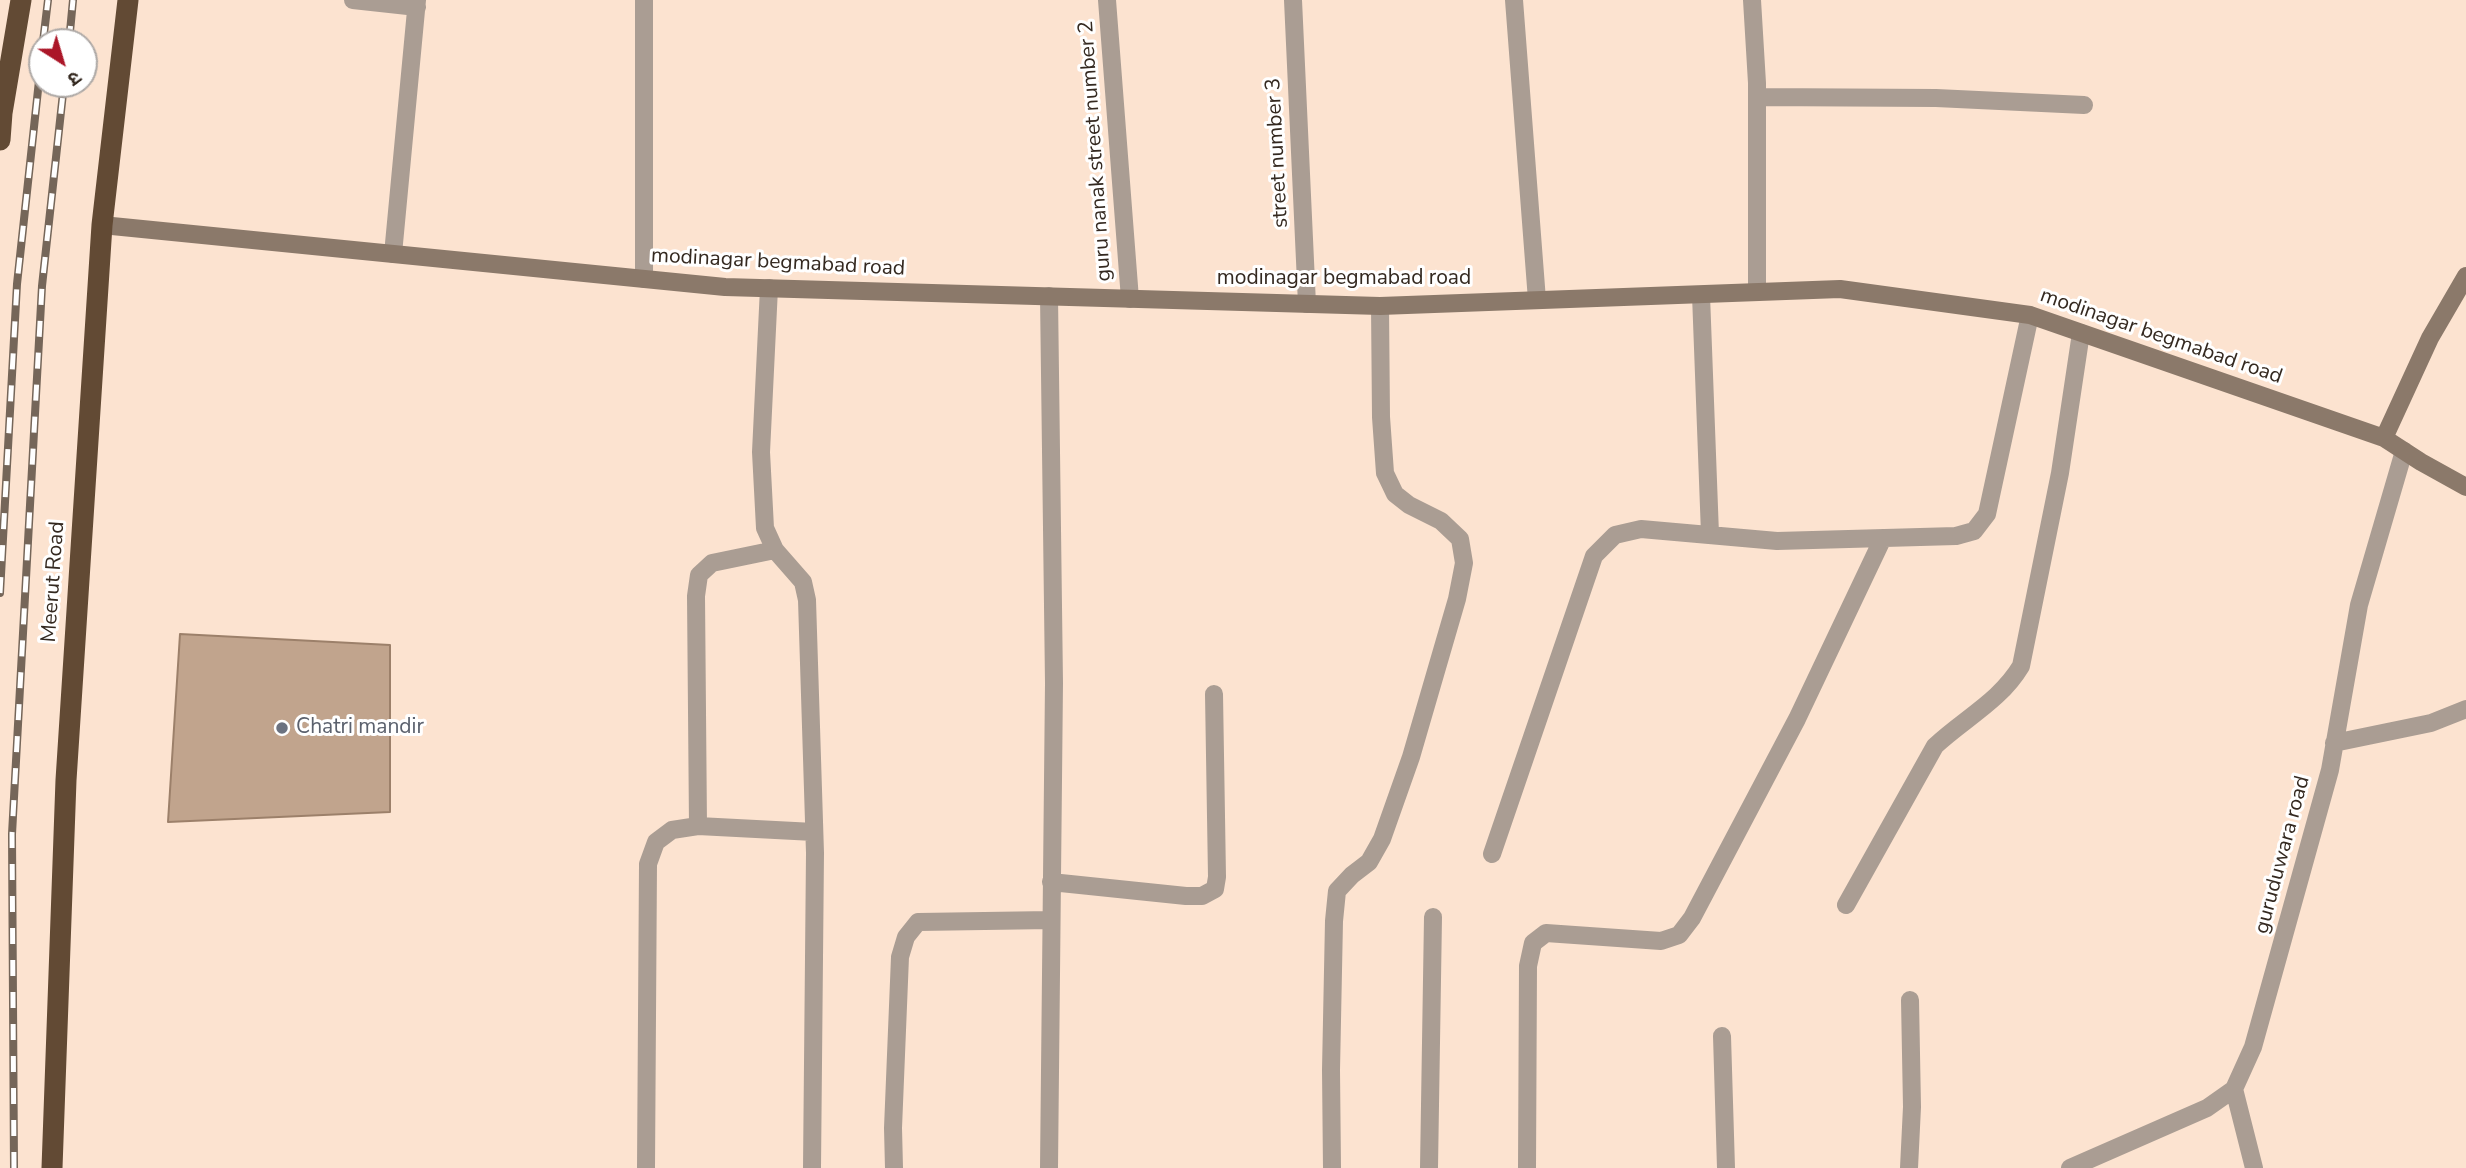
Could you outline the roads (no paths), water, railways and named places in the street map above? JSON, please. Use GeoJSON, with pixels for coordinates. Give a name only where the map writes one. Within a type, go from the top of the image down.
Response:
{"type":"FeatureCollection","features":[{"type":"Feature","properties":{"kind":"highway"},"geometry":{"type":"LineString","coordinates":[[0,140],[1,113],[21,0]]}},
{"type":"Feature","properties":{"kind":"highway","name":"Meerut Road"},"geometry":{"type":"LineString","coordinates":[[52,1168],[66,780],[102,225],[128,0]]}},
{"type":"Feature","properties":{"kind":"street"},"geometry":{"type":"LineString","coordinates":[[353,0],[417,3],[393,254]]}},
{"type":"Feature","properties":{"kind":"street"},"geometry":{"type":"LineString","coordinates":[[644,0],[644,279]]}},
{"type":"Feature","properties":{"kind":"street","name":"guru nanak street number 2"},"geometry":{"type":"LineString","coordinates":[[1107,0],[1130,299]]}},
{"type":"Feature","properties":{"kind":"street","name":"street number 3"},"geometry":{"type":"LineString","coordinates":[[1293,0],[1307,304]]}},
{"type":"Feature","properties":{"kind":"street"},"geometry":{"type":"LineString","coordinates":[[1514,0],[1537,300]]}},
{"type":"Feature","properties":{"kind":"street"},"geometry":{"type":"LineString","coordinates":[[1752,0],[1757,97],[1757,292]]}},
{"type":"Feature","properties":{"kind":"street"},"geometry":{"type":"LineString","coordinates":[[1757,97],[1936,98],[2084,105]]}},
{"type":"Feature","properties":{"kind":"street","name":"modinagar begmabad road"},"geometry":{"type":"LineString","coordinates":[[102,225],[724,287],[1380,306],[1840,289],[2030,315],[2385,438],[2466,486]]}},
{"type":"Feature","properties":{"kind":"street"},"geometry":{"type":"LineString","coordinates":[[2385,438],[2430,338],[2466,276]]}},
{"type":"Feature","properties":{"kind":"street"},"geometry":{"type":"LineString","coordinates":[[769,288],[761,452],[765,528],[775,550],[803,582],[807,600],[814,832],[812,1168]]}},
{"type":"Feature","properties":{"kind":"street"},"geometry":{"type":"LineString","coordinates":[[1701,295],[1710,534]]}},
{"type":"Feature","properties":{"kind":"street"},"geometry":{"type":"LineString","coordinates":[[1049,296],[1054,683],[1049,1168]]}},
{"type":"Feature","properties":{"kind":"street"},"geometry":{"type":"LineString","coordinates":[[1332,1168],[1334,921],[1337,891],[1369,862],[1381,839],[1411,757],[1457,599],[1464,563],[1460,539],[1441,521],[1409,505],[1395,494],[1385,473],[1381,417],[1380,306]]}},
{"type":"Feature","properties":{"kind":"street"},"geometry":{"type":"LineString","coordinates":[[1492,854],[1594,556],[1615,535],[1641,530],[1777,541],[1956,536],[1974,531],[1987,514],[2030,315]]}},
{"type":"Feature","properties":{"kind":"street"},"geometry":{"type":"LineString","coordinates":[[1846,905],[1935,746],[1957,726],[1983,710],[2011,684],[2021,666],[2060,473],[2081,333]]}},
{"type":"Feature","properties":{"kind":"street","name":"guruduwara road"},"geometry":{"type":"LineString","coordinates":[[2234,1089],[2253,1047],[2330,770],[2359,605],[2404,451]]}},
{"type":"Feature","properties":{"kind":"street"},"geometry":{"type":"LineString","coordinates":[[1527,1168],[1528,967],[1533,943],[1546,933],[1661,941],[1679,935],[1692,918],[1797,719],[1883,538]]}},
{"type":"Feature","properties":{"kind":"street"},"geometry":{"type":"LineString","coordinates":[[698,826],[696,596],[699,575],[712,564],[775,550]]}},
{"type":"Feature","properties":{"kind":"street"},"geometry":{"type":"LineString","coordinates":[[1051,882],[1186,896],[1202,896],[1214,888],[1217,877],[1214,694]]}},
{"type":"Feature","properties":{"kind":"street"},"geometry":{"type":"LineString","coordinates":[[2334,743],[2431,723],[2466,709]]}},
{"type":"Feature","properties":{"kind":"street"},"geometry":{"type":"LineString","coordinates":[[646,1168],[648,864],[656,842],[672,830],[698,826],[814,832]]}},
{"type":"Feature","properties":{"kind":"street"},"geometry":{"type":"LineString","coordinates":[[1429,1168],[1433,917]]}},
{"type":"Feature","properties":{"kind":"street"},"geometry":{"type":"LineString","coordinates":[[894,1168],[893,1128],[900,970],[906,937],[918,922],[1051,920]]}},
{"type":"Feature","properties":{"kind":"street"},"geometry":{"type":"LineString","coordinates":[[1909,1168],[1912,1107],[1910,1000]]}},
{"type":"Feature","properties":{"kind":"street"},"geometry":{"type":"LineString","coordinates":[[1722,1036],[1726,1168]]}},
{"type":"Feature","properties":{"kind":"street"},"geometry":{"type":"LineString","coordinates":[[2070,1168],[2207,1108],[2234,1089],[2254,1168]]}},
{"type":"Feature","properties":{"kind":"railway"},"geometry":{"type":"LineString","coordinates":[[45,28],[48,0]]}},
{"type":"Feature","properties":{"kind":"railway"},"geometry":{"type":"LineString","coordinates":[[70,28],[73,0]]}},
{"type":"Feature","properties":{"kind":"railway"},"geometry":{"type":"LineString","coordinates":[[0,593],[17,284],[37,98]]}},
{"type":"Feature","properties":{"kind":"railway"},"geometry":{"type":"LineString","coordinates":[[14,1168],[12,834],[42,286],[62,98]]}},
{"type":"Feature","properties":{"kind":"place","name":"Chatri mandir"},"geometry":{"type":"Point","coordinates":[282,728]}}]}
